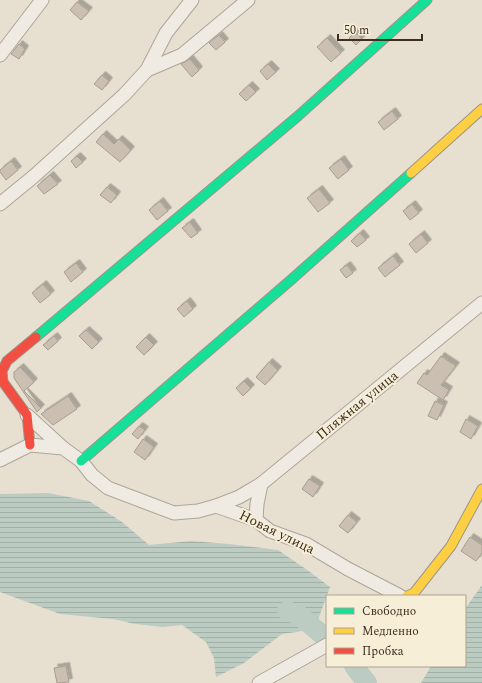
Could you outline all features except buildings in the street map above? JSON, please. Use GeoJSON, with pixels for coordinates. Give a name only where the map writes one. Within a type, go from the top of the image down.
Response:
{"type":"FeatureCollection","features":[{"type":"Feature","properties":{"kind":"street"},"geometry":{"type":"LineString","coordinates":[[0,55],[42,0]]}},
{"type":"Feature","properties":{"kind":"street"},"geometry":{"type":"LineString","coordinates":[[0,204],[33,177],[124,95],[147,70],[166,33],[192,0]]}},
{"type":"Feature","properties":{"kind":"street"},"geometry":{"type":"LineString","coordinates":[[147,70],[182,55],[248,0]]}},
{"type":"Feature","properties":{"kind":"street"},"geometry":{"type":"LineString","coordinates":[[216,506],[198,511],[174,513],[108,488],[92,475],[81,461],[62,448],[27,415],[3,382],[2,371],[7,361],[298,116],[427,0]]}},
{"type":"Feature","properties":{"kind":"street"},"geometry":{"type":"LineString","coordinates":[[81,461],[292,279],[482,109]]}},
{"type":"Feature","properties":{"kind":"street","name":"Пляжная улица"},"geometry":{"type":"LineString","coordinates":[[216,506],[239,497],[261,484],[482,303]]}},
{"type":"Feature","properties":{"kind":"street"},"geometry":{"type":"LineString","coordinates":[[27,415],[30,445]]}},
{"type":"Feature","properties":{"kind":"street"},"geometry":{"type":"LineString","coordinates":[[0,460],[30,445],[62,448]]}},
{"type":"Feature","properties":{"kind":"street"},"geometry":{"type":"LineString","coordinates":[[256,520],[257,504],[261,484]]}},
{"type":"Feature","properties":{"kind":"street"},"geometry":{"type":"LineString","coordinates":[[409,595],[414,593],[451,546],[482,489]]}},
{"type":"Feature","properties":{"kind":"street","name":"Новая улица"},"geometry":{"type":"LineString","coordinates":[[216,506],[256,520],[270,531],[306,544],[348,569],[398,595]]}},
{"type":"Feature","properties":{"kind":"street"},"geometry":{"type":"LineString","coordinates":[[259,683],[326,646]]}},
{"type":"Feature","properties":{"kind":"shaded area"},"geometry":{"type":"Polygon","coordinates":[[[48,493],[89,501],[122,522],[149,545],[191,541],[278,550],[330,587],[319,617],[303,631],[282,634],[244,663],[216,677],[214,658],[206,642],[182,625],[163,627],[135,624],[113,619],[60,614],[0,592],[0,494],[48,493]]]}},
{"type":"Feature","properties":{"kind":"shaded area"},"geometry":{"type":"Polygon","coordinates":[[[482,585],[482,683],[421,683],[430,667],[466,667],[466,608],[482,585]]]}},
{"type":"Feature","properties":{"kind":"waterway"},"geometry":{"type":"LineString","coordinates":[[287,611],[299,615],[326,638]]}},
{"type":"Feature","properties":{"kind":"waterway"},"geometry":{"type":"LineString","coordinates":[[355,667],[367,683]]}},
{"type":"Feature","properties":{"kind":"traffic: fast"},"geometry":{"type":"LineString","coordinates":[[36,337],[298,116],[427,0]]}},
{"type":"Feature","properties":{"kind":"traffic: fast"},"geometry":{"type":"LineString","coordinates":[[81,461],[292,279],[411,173]]}},
{"type":"Feature","properties":{"kind":"traffic: slow"},"geometry":{"type":"LineString","coordinates":[[411,173],[482,109]]}},
{"type":"Feature","properties":{"kind":"traffic: slow"},"geometry":{"type":"LineString","coordinates":[[409,595],[414,593],[451,546],[482,489]]}},
{"type":"Feature","properties":{"kind":"traffic: jam"},"geometry":{"type":"LineString","coordinates":[[30,445],[27,415],[3,382],[2,371],[7,361],[36,337]]}}]}
